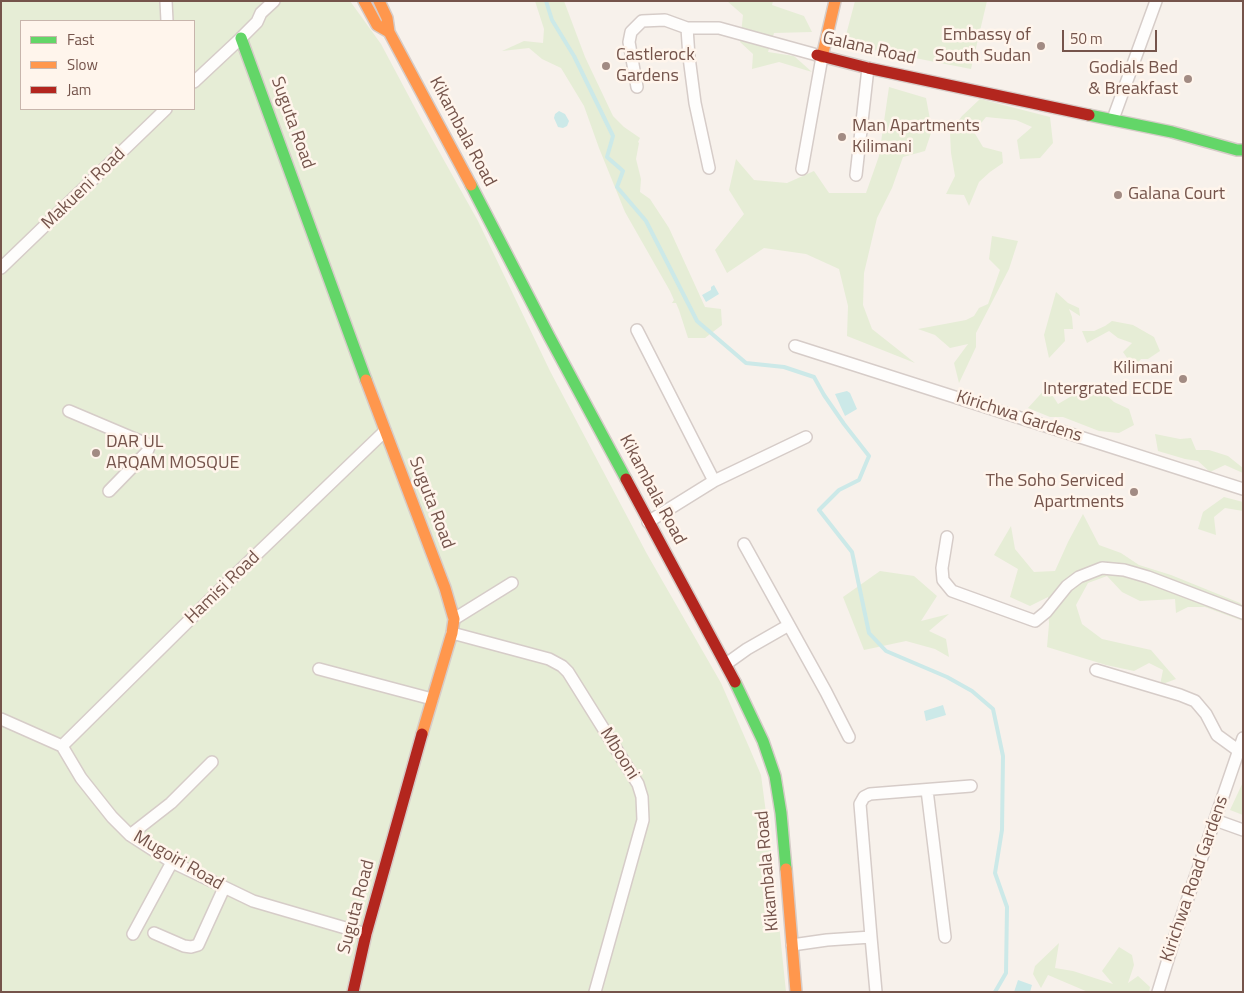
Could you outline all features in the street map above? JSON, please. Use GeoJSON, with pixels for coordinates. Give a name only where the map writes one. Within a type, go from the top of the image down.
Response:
{"type":"FeatureCollection","features":[{"type":"Feature","properties":{"kind":"main road"},"geometry":{"type":"LineString","coordinates":[[364,1],[377,25],[389,32]]}},
{"type":"Feature","properties":{"kind":"main road"},"geometry":{"type":"LineString","coordinates":[[379,1],[387,18],[389,32]]}},
{"type":"Feature","properties":{"kind":"main road"},"geometry":{"type":"LineString","coordinates":[[819,56],[835,1]]}},
{"type":"Feature","properties":{"kind":"main road","name":"Kikambala Road"},"geometry":{"type":"LineString","coordinates":[[389,32],[648,522],[726,664],[763,740],[775,776],[781,813],[796,992]]}},
{"type":"Feature","properties":{"kind":"main road","name":"Suguta Road"},"geometry":{"type":"LineString","coordinates":[[241,38],[385,431],[445,588],[454,619],[452,633],[366,934],[353,992]]}},
{"type":"Feature","properties":{"kind":"main road","name":"Galana Road"},"geometry":{"type":"LineString","coordinates":[[819,56],[1172,132],[1243,150]]}},
{"type":"Feature","properties":{"kind":"street"},"geometry":{"type":"LineString","coordinates":[[166,1],[167,20]]}},
{"type":"Feature","properties":{"kind":"street"},"geometry":{"type":"LineString","coordinates":[[196,74],[241,38],[257,22],[261,13],[274,1]]}},
{"type":"Feature","properties":{"kind":"street"},"geometry":{"type":"LineString","coordinates":[[257,22],[265,19],[283,1]]}},
{"type":"Feature","properties":{"kind":"street"},"geometry":{"type":"LineString","coordinates":[[1113,119],[1156,1]]}},
{"type":"Feature","properties":{"kind":"street","name":"Galana Road"},"geometry":{"type":"LineString","coordinates":[[637,87],[629,42],[631,32],[642,21],[664,20],[688,28],[719,28],[819,56]]}},
{"type":"Feature","properties":{"kind":"street"},"geometry":{"type":"LineString","coordinates":[[688,28],[689,57],[695,104],[709,168]]}},
{"type":"Feature","properties":{"kind":"street"},"geometry":{"type":"LineString","coordinates":[[802,169],[819,56]]}},
{"type":"Feature","properties":{"kind":"street"},"geometry":{"type":"LineString","coordinates":[[856,175],[868,68]]}},
{"type":"Feature","properties":{"kind":"street","name":"Makueni Road"},"geometry":{"type":"LineString","coordinates":[[1,268],[165,110]]}},
{"type":"Feature","properties":{"kind":"street"},"geometry":{"type":"LineString","coordinates":[[637,330],[714,481]]}},
{"type":"Feature","properties":{"kind":"street","name":"Kirichwa Gardens"},"geometry":{"type":"LineString","coordinates":[[795,346],[1243,490]]}},
{"type":"Feature","properties":{"kind":"street"},"geometry":{"type":"LineString","coordinates":[[69,411],[147,444],[149,447],[147,452],[110,491]]}},
{"type":"Feature","properties":{"kind":"street","name":"Hamisi Road"},"geometry":{"type":"LineString","coordinates":[[62,746],[241,569],[385,431]]}},
{"type":"Feature","properties":{"kind":"street"},"geometry":{"type":"LineString","coordinates":[[648,522],[714,481],[806,437]]}},
{"type":"Feature","properties":{"kind":"street"},"geometry":{"type":"LineString","coordinates":[[947,537],[942,568],[943,580],[952,591],[1035,620],[1046,612],[1067,586],[1079,577],[1102,568],[1124,570],[1148,577],[1243,613]]}},
{"type":"Feature","properties":{"kind":"street"},"geometry":{"type":"LineString","coordinates":[[744,544],[849,737]]}},
{"type":"Feature","properties":{"kind":"street"},"geometry":{"type":"LineString","coordinates":[[454,619],[512,583]]}},
{"type":"Feature","properties":{"kind":"street"},"geometry":{"type":"LineString","coordinates":[[726,664],[747,649],[789,625]]}},
{"type":"Feature","properties":{"kind":"street","name":"Mbooni"},"geometry":{"type":"LineString","coordinates":[[452,633],[549,659],[562,666],[638,784],[642,797],[643,820],[595,992]]}},
{"type":"Feature","properties":{"kind":"street"},"geometry":{"type":"LineString","coordinates":[[319,669],[432,698]]}},
{"type":"Feature","properties":{"kind":"street"},"geometry":{"type":"LineString","coordinates":[[1096,670],[1195,701],[1206,714],[1217,735],[1239,751]]}},
{"type":"Feature","properties":{"kind":"street"},"geometry":{"type":"LineString","coordinates":[[1,719],[62,746]]}},
{"type":"Feature","properties":{"kind":"street","name":"Kirichwa Road Gardens"},"geometry":{"type":"LineString","coordinates":[[1158,992],[1177,930],[1243,738]]}},
{"type":"Feature","properties":{"kind":"street","name":"Mugoiri Road"},"geometry":{"type":"LineString","coordinates":[[62,746],[92,793],[112,818],[130,835],[172,862],[253,901],[366,934]]}},
{"type":"Feature","properties":{"kind":"street"},"geometry":{"type":"LineString","coordinates":[[130,835],[171,803],[212,762]]}},
{"type":"Feature","properties":{"kind":"street"},"geometry":{"type":"LineString","coordinates":[[876,992],[860,804],[864,797],[870,794],[971,786]]}},
{"type":"Feature","properties":{"kind":"street"},"geometry":{"type":"LineString","coordinates":[[927,790],[945,937]]}},
{"type":"Feature","properties":{"kind":"street"},"geometry":{"type":"LineString","coordinates":[[1215,820],[1243,830]]}},
{"type":"Feature","properties":{"kind":"street"},"geometry":{"type":"LineString","coordinates":[[133,934],[172,862]]}},
{"type":"Feature","properties":{"kind":"street"},"geometry":{"type":"LineString","coordinates":[[154,933],[184,946],[198,945],[224,888]]}},
{"type":"Feature","properties":{"kind":"street"},"geometry":{"type":"LineString","coordinates":[[792,945],[871,937]]}},
{"type":"Feature","properties":{"kind":"green space"},"geometry":{"type":"Polygon","coordinates":[[[1,1],[350,1],[381,44],[478,221],[550,371],[647,554],[721,683],[761,775],[773,866],[786,992],[1,992],[1,1]]]}},
{"type":"Feature","properties":{"kind":"green space"},"geometry":{"type":"Polygon","coordinates":[[[535,1],[564,1],[585,57],[613,116],[624,127],[640,138],[636,159],[641,179],[640,192],[650,199],[669,228],[705,307],[721,309],[722,325],[705,338],[688,338],[676,303],[672,303],[674,300],[670,291],[625,212],[584,106],[561,68],[542,59],[529,48],[502,51],[524,41],[543,43],[544,29],[535,1]]]}},
{"type":"Feature","properties":{"kind":"green space"},"geometry":{"type":"Polygon","coordinates":[[[727,1],[773,1],[772,5],[804,16],[812,32],[774,33],[768,52],[794,56],[812,72],[779,62],[752,69],[753,54],[740,42],[743,15],[727,1]]]}},
{"type":"Feature","properties":{"kind":"green space"},"geometry":{"type":"Polygon","coordinates":[[[855,1],[987,1],[971,69],[874,50],[846,35],[855,1]]]}},
{"type":"Feature","properties":{"kind":"green space"},"geometry":{"type":"Polygon","coordinates":[[[889,87],[926,98],[932,130],[925,151],[903,157],[892,188],[877,218],[864,273],[863,305],[872,329],[915,363],[847,336],[848,306],[839,269],[806,254],[764,248],[727,273],[715,250],[744,214],[729,190],[736,159],[754,180],[787,183],[814,171],[829,193],[866,193],[879,156],[889,87]]]}},
{"type":"Feature","properties":{"kind":"green space"},"geometry":{"type":"Polygon","coordinates":[[[980,99],[1050,117],[1053,143],[1040,158],[1020,159],[1017,140],[1032,127],[1016,120],[986,117],[974,132],[983,147],[1002,152],[1003,163],[979,182],[969,206],[964,195],[946,194],[955,176],[950,132],[962,116],[980,99]]]}},
{"type":"Feature","properties":{"kind":"green space"},"geometry":{"type":"Polygon","coordinates":[[[992,236],[1018,241],[1009,269],[976,333],[976,347],[959,383],[954,363],[968,344],[950,348],[935,335],[918,329],[966,320],[974,316],[979,308],[988,304],[1000,270],[989,259],[992,236]]]}},
{"type":"Feature","properties":{"kind":"green space"},"geometry":{"type":"Polygon","coordinates":[[[1056,292],[1068,303],[1079,308],[1080,316],[1069,309],[1073,329],[1064,329],[1065,341],[1049,358],[1044,335],[1056,292]]]}},
{"type":"Feature","properties":{"kind":"green space"},"geometry":{"type":"Polygon","coordinates":[[[1112,321],[1133,325],[1154,337],[1160,351],[1148,359],[1141,359],[1134,368],[1123,352],[1132,343],[1118,338],[1109,331],[1087,343],[1082,331],[1094,331],[1112,321]]]}},
{"type":"Feature","properties":{"kind":"green space"},"geometry":{"type":"Polygon","coordinates":[[[1086,384],[1101,390],[1114,402],[1129,409],[1134,425],[1119,433],[1099,431],[1063,417],[1050,417],[1028,408],[1047,387],[1058,404],[1075,394],[1086,384]]]}},
{"type":"Feature","properties":{"kind":"green space"},"geometry":{"type":"Polygon","coordinates":[[[1155,434],[1180,439],[1191,438],[1196,450],[1209,450],[1228,456],[1243,468],[1243,473],[1225,465],[1210,472],[1198,461],[1158,451],[1155,434]]]}},
{"type":"Feature","properties":{"kind":"green space"},"geometry":{"type":"Polygon","coordinates":[[[1224,497],[1243,502],[1243,511],[1225,508],[1214,517],[1216,535],[1198,529],[1203,512],[1224,497]]]}},
{"type":"Feature","properties":{"kind":"green space"},"geometry":{"type":"Polygon","coordinates":[[[1083,514],[1099,545],[1121,553],[1139,565],[1171,575],[1240,603],[1243,606],[1243,621],[1205,607],[1188,607],[1176,613],[1175,599],[1140,601],[1122,592],[1107,576],[1088,583],[1076,605],[1082,624],[1102,639],[1151,650],[1176,679],[1160,685],[1163,670],[1149,663],[1134,671],[1106,665],[1047,647],[1049,624],[1048,597],[1030,606],[1010,597],[1018,569],[994,555],[1011,526],[1015,549],[1034,572],[1055,571],[1083,514]]]}},
{"type":"Feature","properties":{"kind":"green space"},"geometry":{"type":"Polygon","coordinates":[[[880,571],[914,576],[937,596],[921,621],[949,614],[929,631],[946,639],[949,657],[935,649],[906,641],[864,650],[843,597],[880,571]]]}},
{"type":"Feature","properties":{"kind":"green space"},"geometry":{"type":"Polygon","coordinates":[[[1243,782],[1243,815],[1230,810],[1243,782]]]}},
{"type":"Feature","properties":{"kind":"green space"},"geometry":{"type":"Polygon","coordinates":[[[1059,943],[1055,968],[1073,971],[1113,984],[1102,971],[1119,947],[1132,955],[1134,965],[1128,983],[1138,976],[1150,987],[1149,992],[1088,992],[1048,975],[1041,988],[1033,974],[1035,966],[1059,943]]]}},
{"type":"Feature","properties":{"kind":"water"},"geometry":{"type":"Polygon","coordinates":[[[559,111],[565,114],[569,121],[567,126],[563,128],[558,127],[554,118],[555,114],[559,111]]]}},
{"type":"Feature","properties":{"kind":"water"},"geometry":{"type":"Polygon","coordinates":[[[714,285],[719,294],[706,302],[702,295],[711,290],[711,287],[714,285]]]}},
{"type":"Feature","properties":{"kind":"water"},"geometry":{"type":"Polygon","coordinates":[[[847,391],[850,393],[857,409],[845,416],[835,394],[847,391]]]}},
{"type":"Feature","properties":{"kind":"water"},"geometry":{"type":"Polygon","coordinates":[[[943,705],[946,715],[926,721],[924,711],[943,705]]]}},
{"type":"Feature","properties":{"kind":"water"},"geometry":{"type":"Polygon","coordinates":[[[1018,980],[1032,985],[1030,992],[1014,992],[1018,980]]]}},
{"type":"Feature","properties":{"kind":"waterway"},"geometry":{"type":"LineString","coordinates":[[546,1],[552,20],[574,56],[613,136],[607,157],[623,171],[617,187],[646,221],[697,321],[746,363],[784,367],[814,377],[844,424],[869,456],[859,480],[839,490],[819,510],[852,552],[869,633],[886,651],[947,677],[972,691],[993,709],[1003,756],[1002,830],[995,873],[1007,907],[1006,973],[995,992]]}},
{"type":"Feature","properties":{"kind":"traffic: fast"},"geometry":{"type":"LineString","coordinates":[[241,38],[366,380]]}},
{"type":"Feature","properties":{"kind":"traffic: fast"},"geometry":{"type":"LineString","coordinates":[[1089,115],[1172,132],[1243,150]]}},
{"type":"Feature","properties":{"kind":"traffic: fast"},"geometry":{"type":"LineString","coordinates":[[471,185],[626,479]]}},
{"type":"Feature","properties":{"kind":"traffic: fast"},"geometry":{"type":"LineString","coordinates":[[735,682],[763,741],[775,776],[781,813],[786,869]]}},
{"type":"Feature","properties":{"kind":"traffic: slow"},"geometry":{"type":"LineString","coordinates":[[364,1],[377,25],[389,32]]}},
{"type":"Feature","properties":{"kind":"traffic: slow"},"geometry":{"type":"LineString","coordinates":[[379,1],[387,18],[389,32],[471,185]]}},
{"type":"Feature","properties":{"kind":"traffic: slow"},"geometry":{"type":"LineString","coordinates":[[822,57],[835,1]]}},
{"type":"Feature","properties":{"kind":"traffic: slow"},"geometry":{"type":"LineString","coordinates":[[366,380],[445,588],[454,619],[452,633],[422,734]]}},
{"type":"Feature","properties":{"kind":"traffic: slow"},"geometry":{"type":"LineString","coordinates":[[786,869],[796,992]]}},
{"type":"Feature","properties":{"kind":"traffic: jam"},"geometry":{"type":"LineString","coordinates":[[817,55],[868,68],[1089,115]]}},
{"type":"Feature","properties":{"kind":"traffic: jam"},"geometry":{"type":"LineString","coordinates":[[626,479],[735,682]]}},
{"type":"Feature","properties":{"kind":"traffic: jam"},"geometry":{"type":"LineString","coordinates":[[353,992],[366,934],[422,734]]}},
{"type":"Feature","properties":{"kind":"place","name":"Embassy of South Sudan"},"geometry":{"type":"Point","coordinates":[1041,46]}},
{"type":"Feature","properties":{"kind":"place","name":"Castlerock Gardens"},"geometry":{"type":"Point","coordinates":[606,66]}},
{"type":"Feature","properties":{"kind":"place","name":"Godials Bed & Breakfast"},"geometry":{"type":"Point","coordinates":[1188,79]}},
{"type":"Feature","properties":{"kind":"place","name":"Man Apartments Kilimani"},"geometry":{"type":"Point","coordinates":[842,137]}},
{"type":"Feature","properties":{"kind":"place","name":"Galana Court"},"geometry":{"type":"Point","coordinates":[1118,195]}},
{"type":"Feature","properties":{"kind":"place","name":"Kilimani Intergrated ECDE"},"geometry":{"type":"Point","coordinates":[1183,379]}},
{"type":"Feature","properties":{"kind":"place","name":"DAR UL ARQAM MOSQUE"},"geometry":{"type":"Point","coordinates":[96,453]}},
{"type":"Feature","properties":{"kind":"place","name":"The Soho Serviced Apartments"},"geometry":{"type":"Point","coordinates":[1134,492]}}]}
